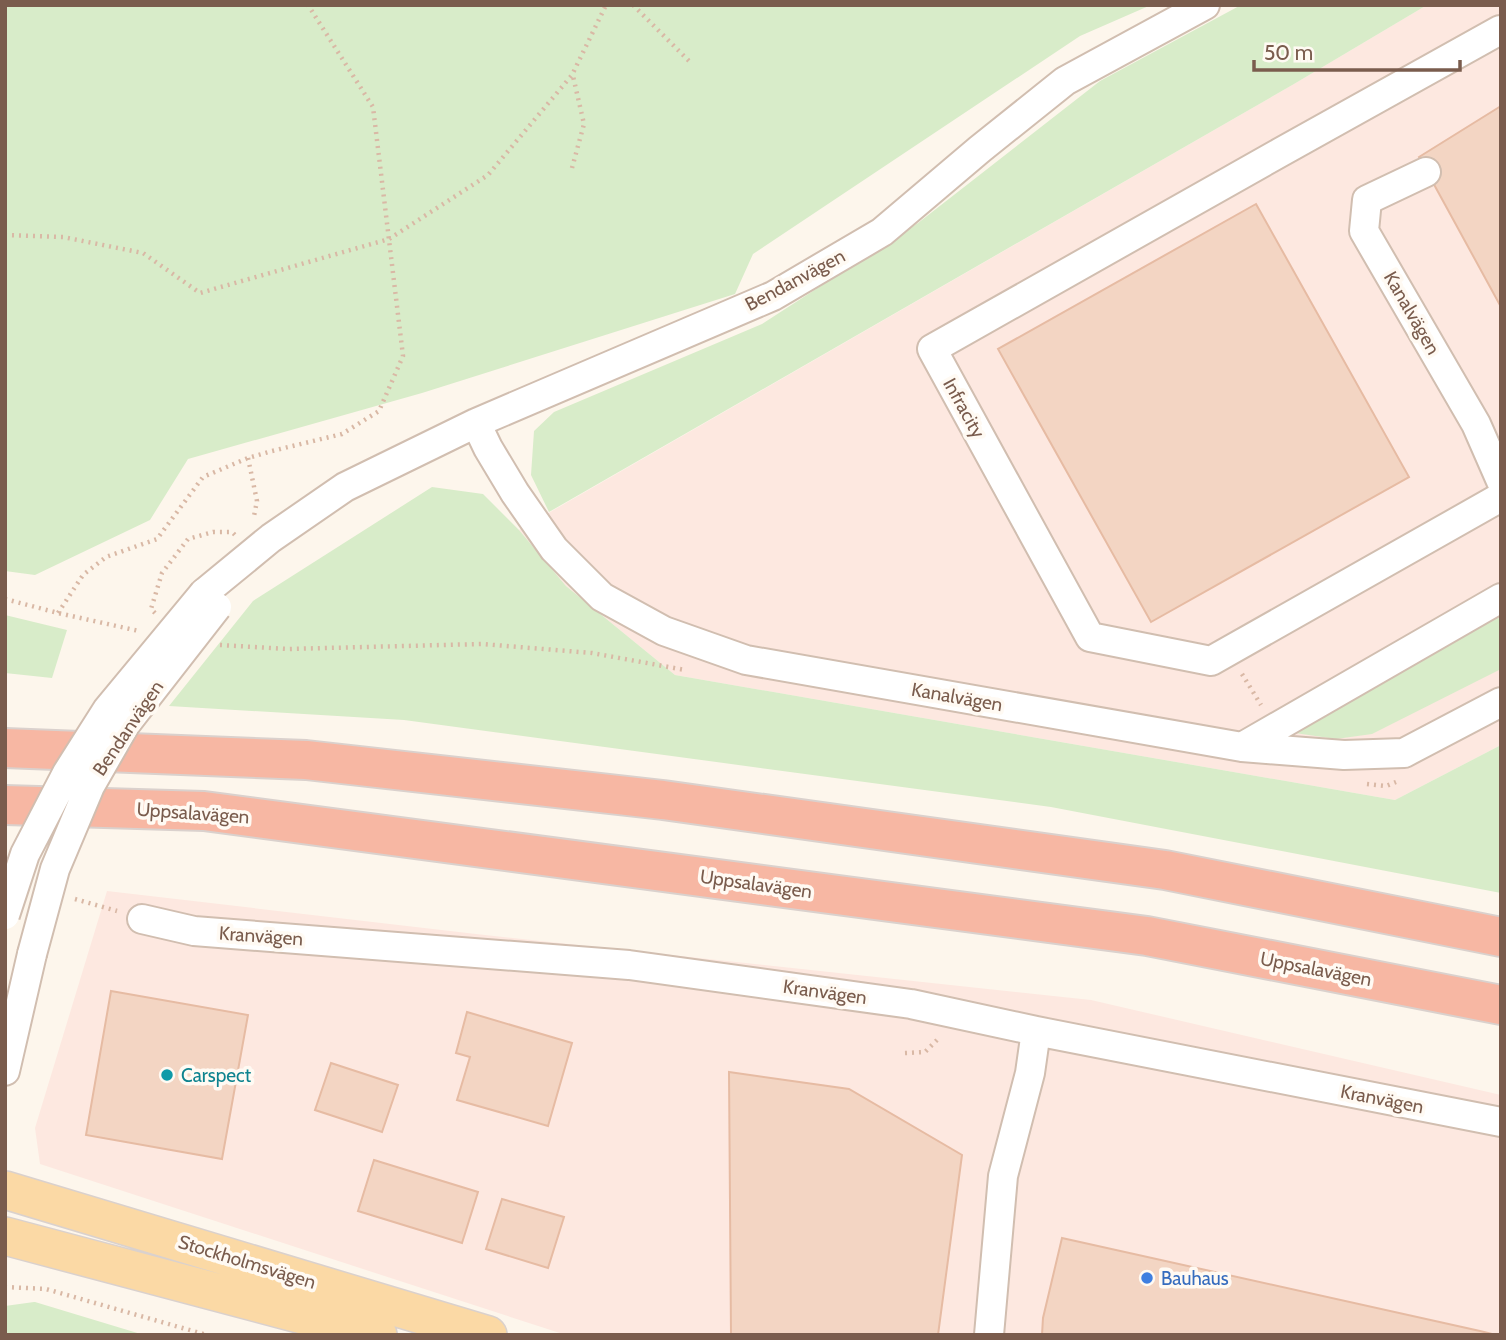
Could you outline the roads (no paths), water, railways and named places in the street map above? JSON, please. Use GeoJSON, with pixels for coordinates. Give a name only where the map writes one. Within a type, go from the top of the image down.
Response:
{"type":"FeatureCollection","features":[{"type":"Feature","properties":{"kind":"highway"},"geometry":{"type":"LineString","coordinates":[[5,748],[306,760],[663,800],[1165,870],[1501,937]]}},
{"type":"Feature","properties":{"kind":"highway","name":"Uppsalavägen"},"geometry":{"type":"LineString","coordinates":[[5,805],[204,811],[1133,934],[1501,1005]]}},
{"type":"Feature","properties":{"kind":"main road","name":"Stockholmsvägen"},"geometry":{"type":"LineString","coordinates":[[5,1190],[488,1335]]}},
{"type":"Feature","properties":{"kind":"main road","name":"Stockholmsvägen"},"geometry":{"type":"LineString","coordinates":[[5,1236],[378,1335]]}},
{"type":"Feature","properties":{"kind":"street","name":"Bendanvägen"},"geometry":{"type":"LineString","coordinates":[[5,915],[25,854],[66,773],[107,710],[271,538],[345,487],[476,423],[773,296],[882,232],[1065,81],[1205,5]]}},
{"type":"Feature","properties":{"kind":"street","name":"Infracity"},"geometry":{"type":"LineString","coordinates":[[1500,30],[932,349],[1090,637],[1211,661],[1501,496]]}},
{"type":"Feature","properties":{"kind":"street","name":"Kanalvägen"},"geometry":{"type":"LineString","coordinates":[[1426,172],[1367,200],[1364,231],[1476,424],[1501,481]]}},
{"type":"Feature","properties":{"kind":"street","name":"Kanalvägen"},"geometry":{"type":"LineString","coordinates":[[476,423],[515,493],[554,549],[602,597],[664,631],[746,660],[1242,747],[1344,755],[1404,753],[1501,702]]}},
{"type":"Feature","properties":{"kind":"street"},"geometry":{"type":"LineString","coordinates":[[1242,747],[1501,598]]}},
{"type":"Feature","properties":{"kind":"street","name":"Bendanvägen"},"geometry":{"type":"LineString","coordinates":[[5,1071],[55,869],[90,786],[125,725],[210,600]]}},
{"type":"Feature","properties":{"kind":"street","name":"Kranvägen"},"geometry":{"type":"LineString","coordinates":[[142,919],[194,931],[629,965],[911,1004],[1501,1122]]}},
{"type":"Feature","properties":{"kind":"street"},"geometry":{"type":"LineString","coordinates":[[989,1335],[1003,1176],[1030,1073],[1036,1031]]}},
{"type":"Feature","properties":{"kind":"place","name":"Carspect"},"geometry":{"type":"Point","coordinates":[167,1075]}},
{"type":"Feature","properties":{"kind":"place","name":"Bauhaus"},"geometry":{"type":"Point","coordinates":[1147,1278]}}]}
